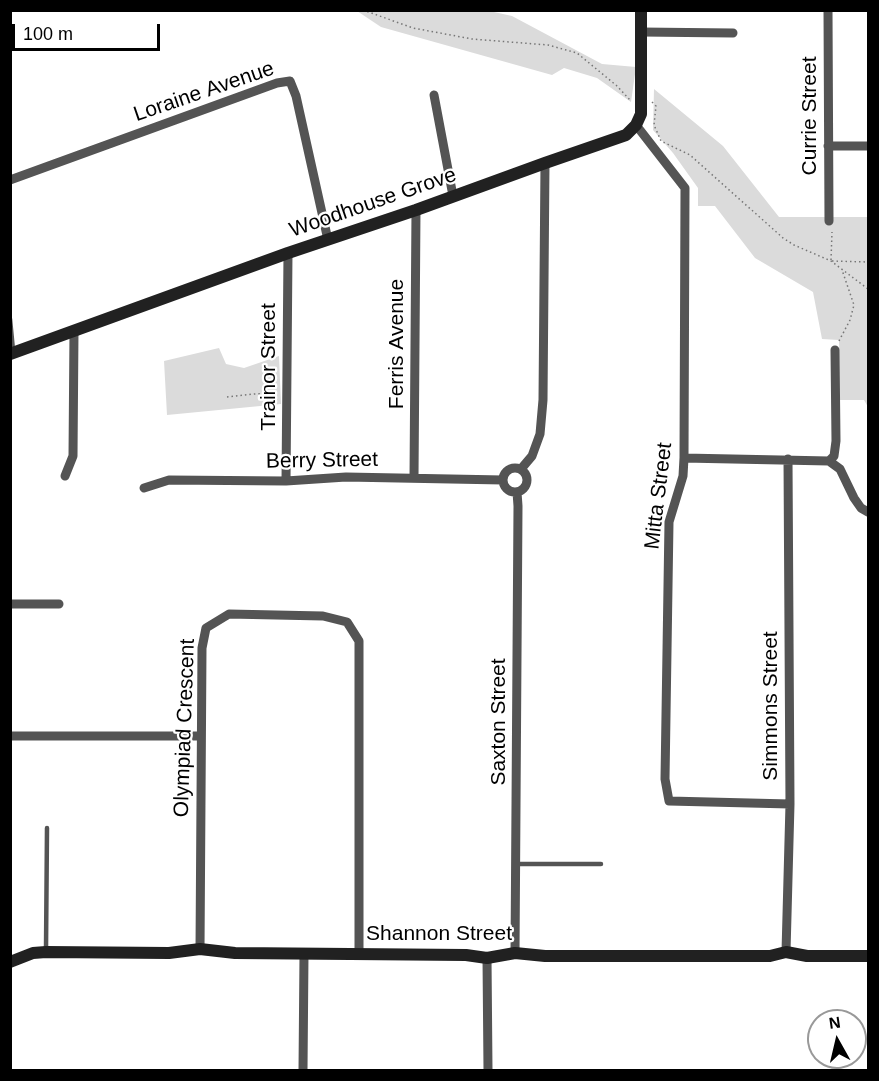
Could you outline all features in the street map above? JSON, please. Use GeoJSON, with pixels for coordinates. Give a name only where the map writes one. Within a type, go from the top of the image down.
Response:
{"type":"FeatureCollection","features":[{"type":"Feature","properties":{"kind":"street"},"geometry":{"type":"LineString","coordinates":[[636,125],[641,114],[641,10]]}},
{"type":"Feature","properties":{"kind":"street","name":"Currie Street"},"geometry":{"type":"LineString","coordinates":[[828,10],[829,221]]}},
{"type":"Feature","properties":{"kind":"street"},"geometry":{"type":"LineString","coordinates":[[641,32],[733,33]]}},
{"type":"Feature","properties":{"kind":"street","name":"Loraine Avenue"},"geometry":{"type":"LineString","coordinates":[[10,180],[277,83],[290,81],[296,96],[328,240]]}},
{"type":"Feature","properties":{"kind":"street"},"geometry":{"type":"LineString","coordinates":[[434,95],[453,196]]}},
{"type":"Feature","properties":{"kind":"street","name":"Woodhouse Grove"},"geometry":{"type":"LineString","coordinates":[[12,354],[626,135],[636,125]]}},
{"type":"Feature","properties":{"kind":"street","name":"Mitta Street"},"geometry":{"type":"LineString","coordinates":[[636,125],[685,188],[684,458],[683,476],[669,522],[665,779],[669,801],[790,804]]}},
{"type":"Feature","properties":{"kind":"street"},"geometry":{"type":"LineString","coordinates":[[828,146],[868,146]]}},
{"type":"Feature","properties":{"kind":"street"},"geometry":{"type":"LineString","coordinates":[[521,469],[532,456],[540,434],[543,400],[545,162]]}},
{"type":"Feature","properties":{"kind":"street","name":"Ferris Avenue"},"geometry":{"type":"LineString","coordinates":[[414,478],[416,210]]}},
{"type":"Feature","properties":{"kind":"street","name":"Trainor Street"},"geometry":{"type":"LineString","coordinates":[[286,481],[288,254]]}},
{"type":"Feature","properties":{"kind":"street"},"geometry":{"type":"LineString","coordinates":[[65,476],[73,456],[74,331]]}},
{"type":"Feature","properties":{"kind":"street"},"geometry":{"type":"LineString","coordinates":[[829,461],[834,456],[836,441],[835,350]]}},
{"type":"Feature","properties":{"kind":"street"},"geometry":{"type":"LineString","coordinates":[[684,458],[829,461],[840,469],[854,498],[861,508],[868,512]]}},
{"type":"Feature","properties":{"kind":"street","name":"Simmons Street"},"geometry":{"type":"LineString","coordinates":[[786,952],[790,804],[789,459]]}},
{"type":"Feature","properties":{"kind":"street"},"geometry":{"type":"LineString","coordinates":[[510,468],[521,469],[527,476],[526,486],[516,492],[506,488],[503,480],[510,468]]}},
{"type":"Feature","properties":{"kind":"street","name":"Berry Street"},"geometry":{"type":"LineString","coordinates":[[144,488],[169,480],[286,481],[346,477],[503,480]]}},
{"type":"Feature","properties":{"kind":"street","name":"Saxton Street"},"geometry":{"type":"LineString","coordinates":[[515,953],[518,523],[516,492]]}},
{"type":"Feature","properties":{"kind":"street"},"geometry":{"type":"LineString","coordinates":[[10,604],[59,604]]}},
{"type":"Feature","properties":{"kind":"street","name":"Olympiad Crescent"},"geometry":{"type":"LineString","coordinates":[[200,949],[202,648],[206,628],[229,614],[323,616],[347,622],[359,641],[359,954]]}},
{"type":"Feature","properties":{"kind":"street"},"geometry":{"type":"LineString","coordinates":[[10,736],[201,736]]}},
{"type":"Feature","properties":{"kind":"street","name":"Shannon Street"},"geometry":{"type":"LineString","coordinates":[[10,962],[33,953],[46,952],[169,953],[200,949],[235,953],[466,955],[488,958],[515,953],[545,956],[770,956],[786,952],[807,956],[868,956]]}},
{"type":"Feature","properties":{"kind":"street"},"geometry":{"type":"LineString","coordinates":[[303,1071],[304,954]]}},
{"type":"Feature","properties":{"kind":"street"},"geometry":{"type":"LineString","coordinates":[[488,958],[488,1071]]}},
{"type":"Feature","properties":{"kind":"lane"},"geometry":{"type":"LineString","coordinates":[[10,319],[12,354]]}},
{"type":"Feature","properties":{"kind":"lane"},"geometry":{"type":"LineString","coordinates":[[46,952],[47,828]]}},
{"type":"Feature","properties":{"kind":"lane"},"geometry":{"type":"LineString","coordinates":[[516,864],[601,864]]}},
{"type":"Feature","properties":{"kind":"path"},"geometry":{"type":"LineString","coordinates":[[363,10],[413,28],[432,32],[472,39],[548,45],[577,53],[632,101],[652,102],[656,106],[654,125],[662,141],[690,155],[783,238],[831,261],[868,289]]}},
{"type":"Feature","properties":{"kind":"path"},"geometry":{"type":"LineString","coordinates":[[829,221],[833,226],[831,261]]}},
{"type":"Feature","properties":{"kind":"path"},"geometry":{"type":"LineString","coordinates":[[831,261],[868,262]]}},
{"type":"Feature","properties":{"kind":"path"},"geometry":{"type":"LineString","coordinates":[[835,350],[850,320],[854,305],[841,268]]}},
{"type":"Feature","properties":{"kind":"path"},"geometry":{"type":"LineString","coordinates":[[226,397],[277,393]]}},
{"type":"Feature","properties":{"kind":"shaded area"},"geometry":{"type":"Polygon","coordinates":[[[485,10],[512,16],[602,64],[636,67],[631,102],[597,78],[564,68],[552,75],[381,27],[357,11],[485,10]]]}},
{"type":"Feature","properties":{"kind":"shaded area"},"geometry":{"type":"Polygon","coordinates":[[[654,89],[723,146],[779,217],[868,217],[868,407],[864,400],[840,400],[839,340],[822,339],[813,292],[755,258],[715,206],[698,206],[698,188],[653,130],[654,89]]]}},
{"type":"Feature","properties":{"kind":"shaded area"},"geometry":{"type":"Polygon","coordinates":[[[219,348],[226,364],[244,368],[279,356],[281,404],[167,415],[164,361],[219,348]]]}}]}
